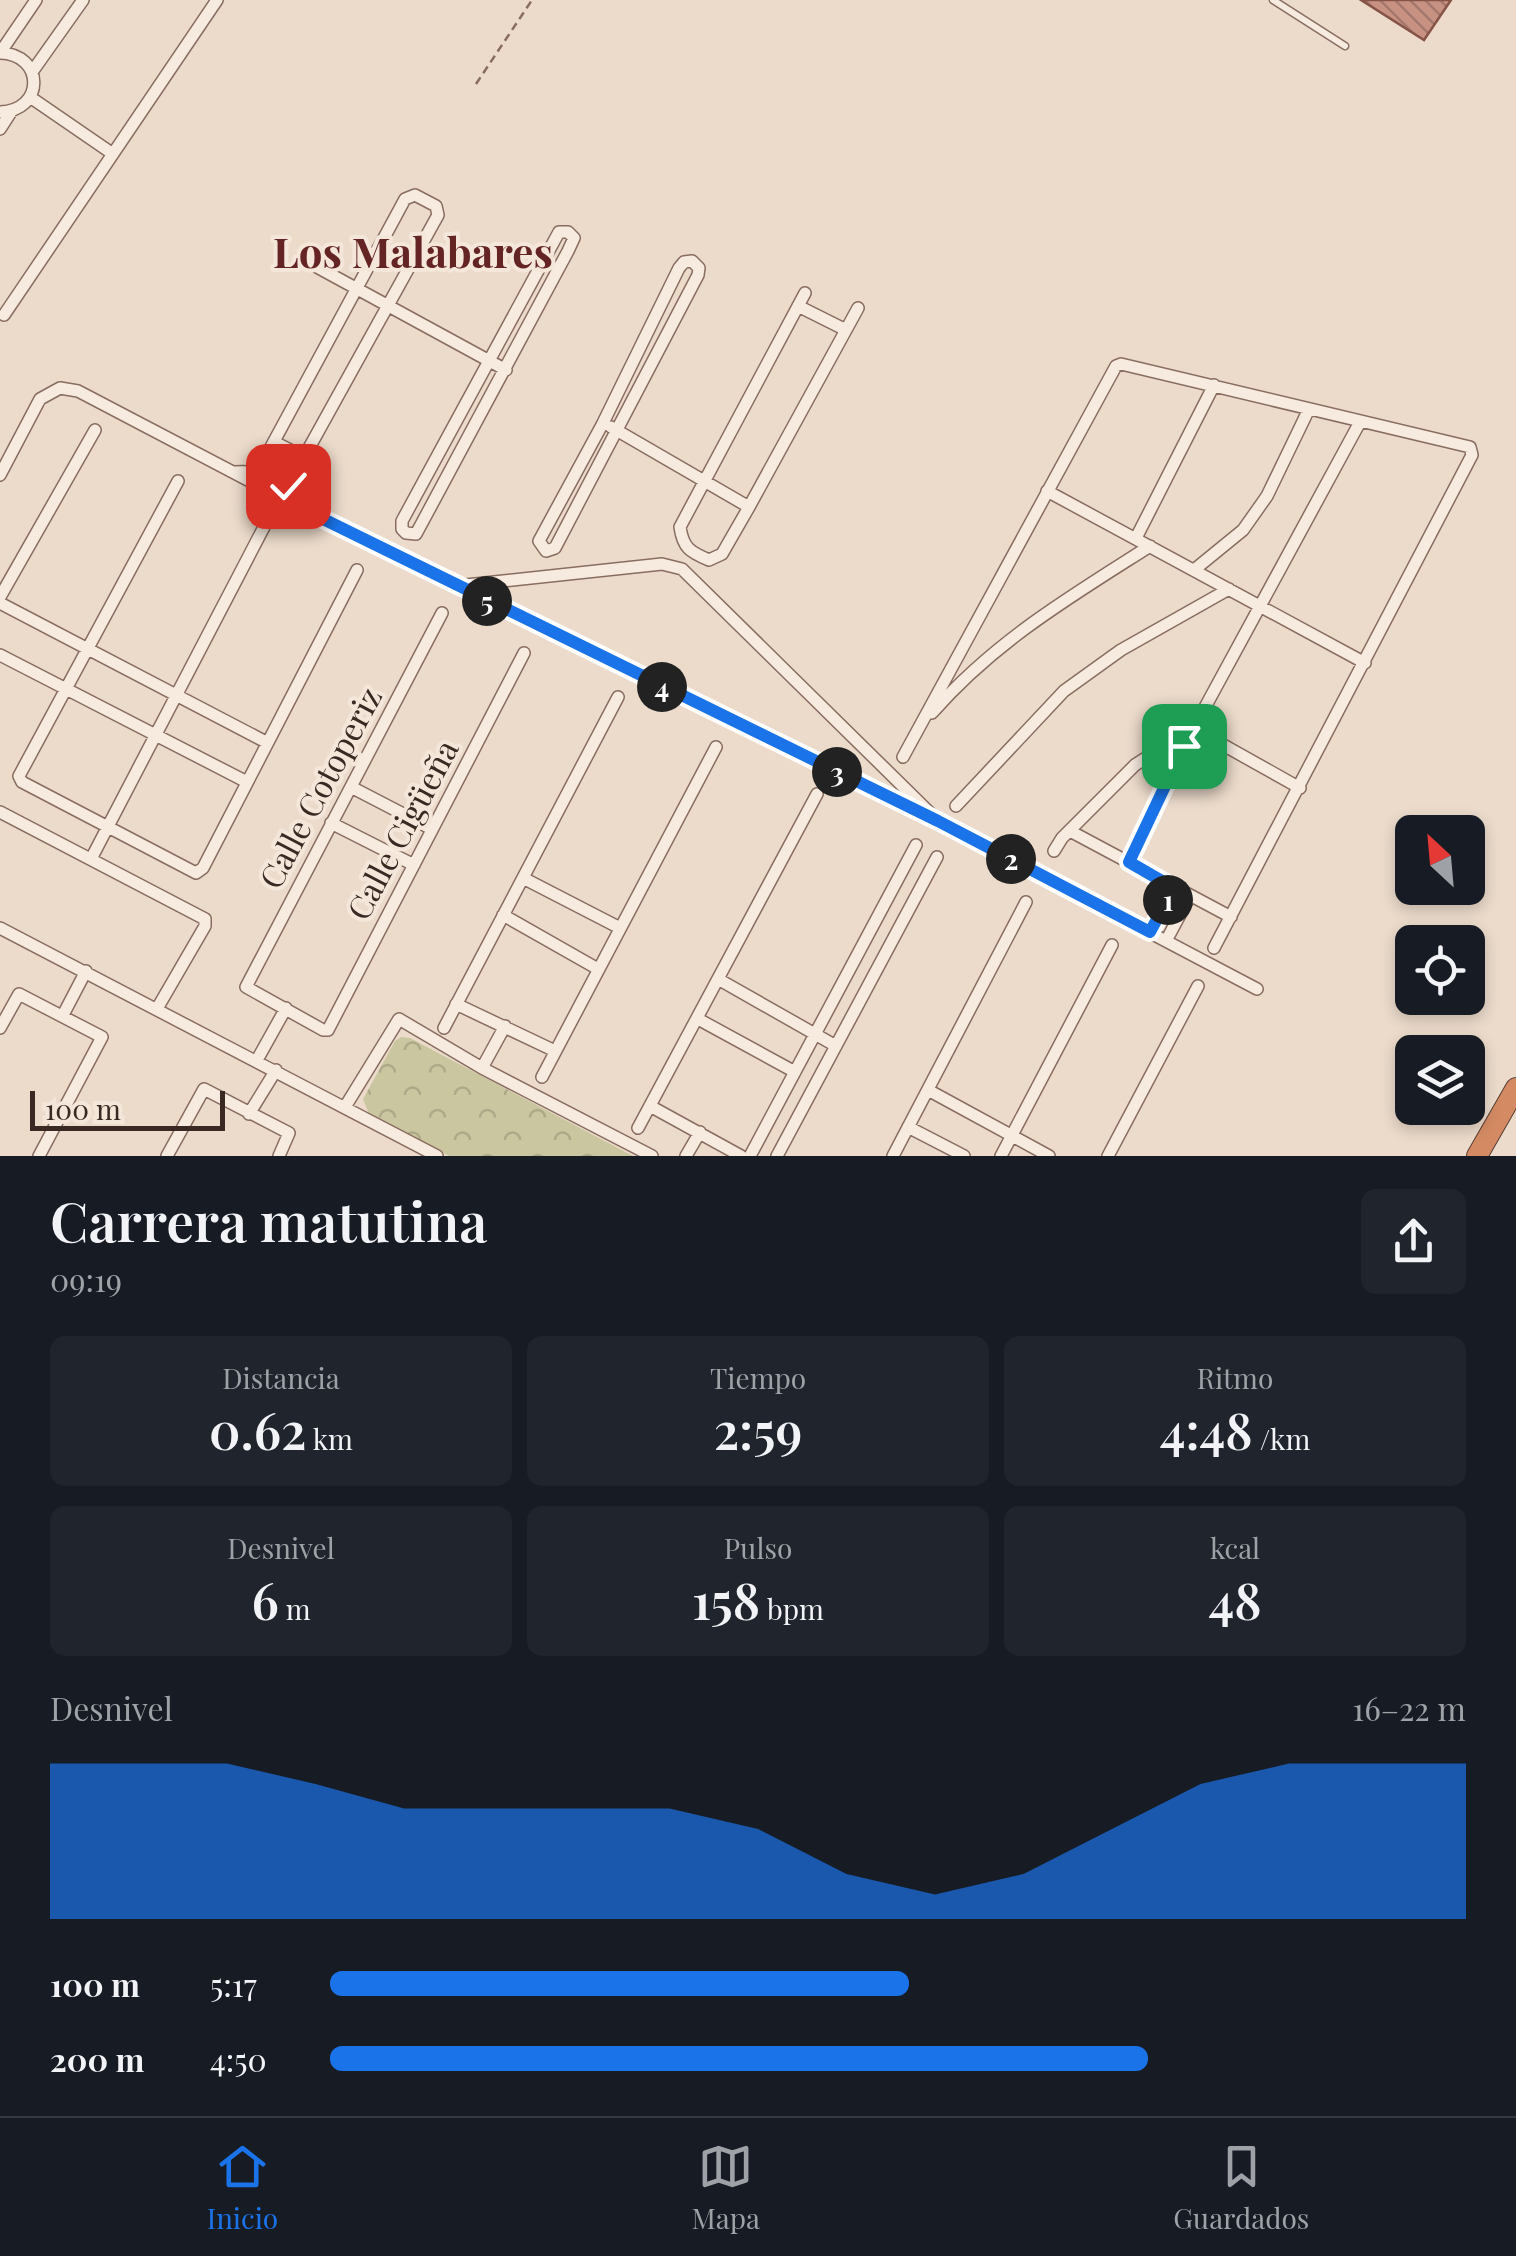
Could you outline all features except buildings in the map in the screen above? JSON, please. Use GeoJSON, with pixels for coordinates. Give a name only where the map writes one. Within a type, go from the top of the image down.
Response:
{"type":"FeatureCollection","features":[{"type":"Feature","properties":{"kind":"highway"},"geometry":{"type":"LineString","coordinates":[[1477,1156],[1516,1088]]}},
{"type":"Feature","properties":{"kind":"street"},"geometry":{"type":"LineString","coordinates":[[0,129],[6,112],[20,108],[30,97],[34,82],[32,72],[20,57],[0,53],[36,0]]}},
{"type":"Feature","properties":{"kind":"street"},"geometry":{"type":"LineString","coordinates":[[32,72],[83,0]]}},
{"type":"Feature","properties":{"kind":"street"},"geometry":{"type":"LineString","coordinates":[[4,315],[217,0]]}},
{"type":"Feature","properties":{"kind":"street"},"geometry":{"type":"LineString","coordinates":[[30,97],[113,154]]}},
{"type":"Feature","properties":{"kind":"street"},"geometry":{"type":"LineString","coordinates":[[258,471],[405,199],[415,195],[436,206],[438,214],[288,486]]}},
{"type":"Feature","properties":{"kind":"street"},"geometry":{"type":"LineString","coordinates":[[559,232],[568,232],[574,238],[506,370],[416,534],[406,534],[402,521],[488,360],[552,241],[559,232]]}},
{"type":"Feature","properties":{"kind":"street"},"geometry":{"type":"LineString","coordinates":[[692,261],[698,275],[618,430],[555,548],[546,551],[539,540],[679,268],[692,261]]}},
{"type":"Feature","properties":{"kind":"street"},"geometry":{"type":"LineString","coordinates":[[317,266],[506,370]]}},
{"type":"Feature","properties":{"kind":"street"},"geometry":{"type":"LineString","coordinates":[[805,293],[680,528],[682,543],[708,560],[722,554],[750,507],[858,308]]}},
{"type":"Feature","properties":{"kind":"street"},"geometry":{"type":"LineString","coordinates":[[798,306],[846,330]]}},
{"type":"Feature","properties":{"kind":"street"},"geometry":{"type":"LineString","coordinates":[[902,757],[1116,366],[1214,385],[1470,446],[1472,451],[1365,662],[1214,948]]}},
{"type":"Feature","properties":{"kind":"street"},"geometry":{"type":"LineString","coordinates":[[1136,538],[1214,385]]}},
{"type":"Feature","properties":{"kind":"street"},"geometry":{"type":"LineString","coordinates":[[0,475],[40,399],[60,388],[78,391],[230,473],[938,821],[1257,989]]}},
{"type":"Feature","properties":{"kind":"street"},"geometry":{"type":"LineString","coordinates":[[1194,570],[1243,530],[1267,496],[1309,409]]}},
{"type":"Feature","properties":{"kind":"street"},"geometry":{"type":"LineString","coordinates":[[602,422],[750,507]]}},
{"type":"Feature","properties":{"kind":"street"},"geometry":{"type":"LineString","coordinates":[[1129,862],[1193,728],[1360,422]]}},
{"type":"Feature","properties":{"kind":"street"},"geometry":{"type":"LineString","coordinates":[[95,430],[0,600],[88,651],[266,742]]}},
{"type":"Feature","properties":{"kind":"street"},"geometry":{"type":"LineString","coordinates":[[274,442],[304,458]]}},
{"type":"Feature","properties":{"kind":"street"},"geometry":{"type":"LineString","coordinates":[[230,473],[258,471],[288,486],[309,512]]}},
{"type":"Feature","properties":{"kind":"street"},"geometry":{"type":"LineString","coordinates":[[178,481],[19,776],[22,782],[196,873],[203,868],[357,570]]}},
{"type":"Feature","properties":{"kind":"street"},"geometry":{"type":"LineString","coordinates":[[1047,490],[1365,662]]}},
{"type":"Feature","properties":{"kind":"street"},"geometry":{"type":"LineString","coordinates":[[91,859],[265,524]]}},
{"type":"Feature","properties":{"kind":"street"},"geometry":{"type":"LineString","coordinates":[[918,729],[962,678],[1018,630],[1150,546]]}},
{"type":"Feature","properties":{"kind":"street"},"geometry":{"type":"LineString","coordinates":[[682,569],[692,553]]}},
{"type":"Feature","properties":{"kind":"street"},"geometry":{"type":"LineString","coordinates":[[456,586],[662,564],[682,569],[938,821]]}},
{"type":"Feature","properties":{"kind":"street"},"geometry":{"type":"LineString","coordinates":[[956,806],[1064,691],[1121,650],[1229,589]]}},
{"type":"Feature","properties":{"kind":"street","name":"Calle Cotoperiz"},"geometry":{"type":"LineString","coordinates":[[286,1008],[246,987],[442,613]]}},
{"type":"Feature","properties":{"kind":"street","name":"Calle Cigüeña"},"geometry":{"type":"LineString","coordinates":[[286,1008],[328,1030],[524,653]]}},
{"type":"Feature","properties":{"kind":"street"},"geometry":{"type":"LineString","coordinates":[[0,655],[245,782]]}},
{"type":"Feature","properties":{"kind":"street"},"geometry":{"type":"LineString","coordinates":[[444,1028],[618,697]]}},
{"type":"Feature","properties":{"kind":"street"},"geometry":{"type":"LineString","coordinates":[[1193,728],[1300,788]]}},
{"type":"Feature","properties":{"kind":"street"},"geometry":{"type":"LineString","coordinates":[[1054,851],[1135,765],[1160,749],[1184,746]]}},
{"type":"Feature","properties":{"kind":"street"},"geometry":{"type":"LineString","coordinates":[[542,1077],[716,747]]}},
{"type":"Feature","properties":{"kind":"street"},"geometry":{"type":"LineString","coordinates":[[350,787],[432,829]]}},
{"type":"Feature","properties":{"kind":"street"},"geometry":{"type":"LineString","coordinates":[[638,1128],[816,794]]}},
{"type":"Feature","properties":{"kind":"street"},"geometry":{"type":"LineString","coordinates":[[0,812],[206,922],[158,1008]]}},
{"type":"Feature","properties":{"kind":"street"},"geometry":{"type":"LineString","coordinates":[[331,824],[414,865]]}},
{"type":"Feature","properties":{"kind":"street"},"geometry":{"type":"LineString","coordinates":[[1070,830],[1231,916]]}},
{"type":"Feature","properties":{"kind":"street"},"geometry":{"type":"LineString","coordinates":[[750,1156],[916,845]]}},
{"type":"Feature","properties":{"kind":"street"},"geometry":{"type":"LineString","coordinates":[[778,1156],[937,857]]}},
{"type":"Feature","properties":{"kind":"street"},"geometry":{"type":"LineString","coordinates":[[523,878],[620,928]]}},
{"type":"Feature","properties":{"kind":"street"},"geometry":{"type":"LineString","coordinates":[[1150,932],[1174,888]]}},
{"type":"Feature","properties":{"kind":"street"},"geometry":{"type":"LineString","coordinates":[[1166,940],[1190,896]]}},
{"type":"Feature","properties":{"kind":"street"},"geometry":{"type":"LineString","coordinates":[[892,1156],[1026,902]]}},
{"type":"Feature","properties":{"kind":"street"},"geometry":{"type":"LineString","coordinates":[[504,915],[598,969]]}},
{"type":"Feature","properties":{"kind":"street"},"geometry":{"type":"LineString","coordinates":[[0,928],[437,1156]]}},
{"type":"Feature","properties":{"kind":"street"},"geometry":{"type":"LineString","coordinates":[[1001,1156],[1112,945]]}},
{"type":"Feature","properties":{"kind":"street"},"geometry":{"type":"LineString","coordinates":[[63,1015],[86,971]]}},
{"type":"Feature","properties":{"kind":"street"},"geometry":{"type":"LineString","coordinates":[[718,979],[836,1046]]}},
{"type":"Feature","properties":{"kind":"street"},"geometry":{"type":"LineString","coordinates":[[1108,1156],[1198,986]]}},
{"type":"Feature","properties":{"kind":"street"},"geometry":{"type":"LineString","coordinates":[[0,1028],[19,994],[102,1037],[39,1156]]}},
{"type":"Feature","properties":{"kind":"street"},"geometry":{"type":"LineString","coordinates":[[456,1004],[555,1051]]}},
{"type":"Feature","properties":{"kind":"street"},"geometry":{"type":"LineString","coordinates":[[256,1060],[286,1008]]}},
{"type":"Feature","properties":{"kind":"street"},"geometry":{"type":"LineString","coordinates":[[345,1107],[399,1019],[482,1068],[652,1156]]}},
{"type":"Feature","properties":{"kind":"street"},"geometry":{"type":"LineString","coordinates":[[698,1019],[795,1072]]}},
{"type":"Feature","properties":{"kind":"street"},"geometry":{"type":"LineString","coordinates":[[482,1068],[504,1026]]}},
{"type":"Feature","properties":{"kind":"street"},"geometry":{"type":"LineString","coordinates":[[249,1114],[276,1070]]}},
{"type":"Feature","properties":{"kind":"street"},"geometry":{"type":"LineString","coordinates":[[166,1156],[202,1090],[288,1134],[279,1156]]}},
{"type":"Feature","properties":{"kind":"street"},"geometry":{"type":"LineString","coordinates":[[928,1090],[1049,1156]]}},
{"type":"Feature","properties":{"kind":"street"},"geometry":{"type":"LineString","coordinates":[[650,1106],[741,1156]]}},
{"type":"Feature","properties":{"kind":"street"},"geometry":{"type":"LineString","coordinates":[[908,1127],[964,1156]]}},
{"type":"Feature","properties":{"kind":"street"},"geometry":{"type":"LineString","coordinates":[[686,1156],[700,1132]]}},
{"type":"Feature","properties":{"kind":"lane"},"geometry":{"type":"LineString","coordinates":[[1273,0],[1345,46]]}},
{"type":"Feature","properties":{"kind":"path"},"geometry":{"type":"LineString","coordinates":[[476,84],[532,0]]}},
{"type":"Feature","properties":{"kind":"green space"},"geometry":{"type":"Polygon","coordinates":[[[410,1038],[633,1156],[449,1156],[369,1114],[363,1099],[395,1041],[410,1038]]]}},
{"type":"Feature","properties":{"kind":"district","name":"Los Malabares"},"geometry":{"type":"Point","coordinates":[413,251]}},
{"type":"Feature","properties":{"kind":"route"},"geometry":{"type":"LineString","coordinates":[[288,486],[309,512],[938,821],[1150,932],[1174,888],[1129,862],[1184,746]]}}]}
